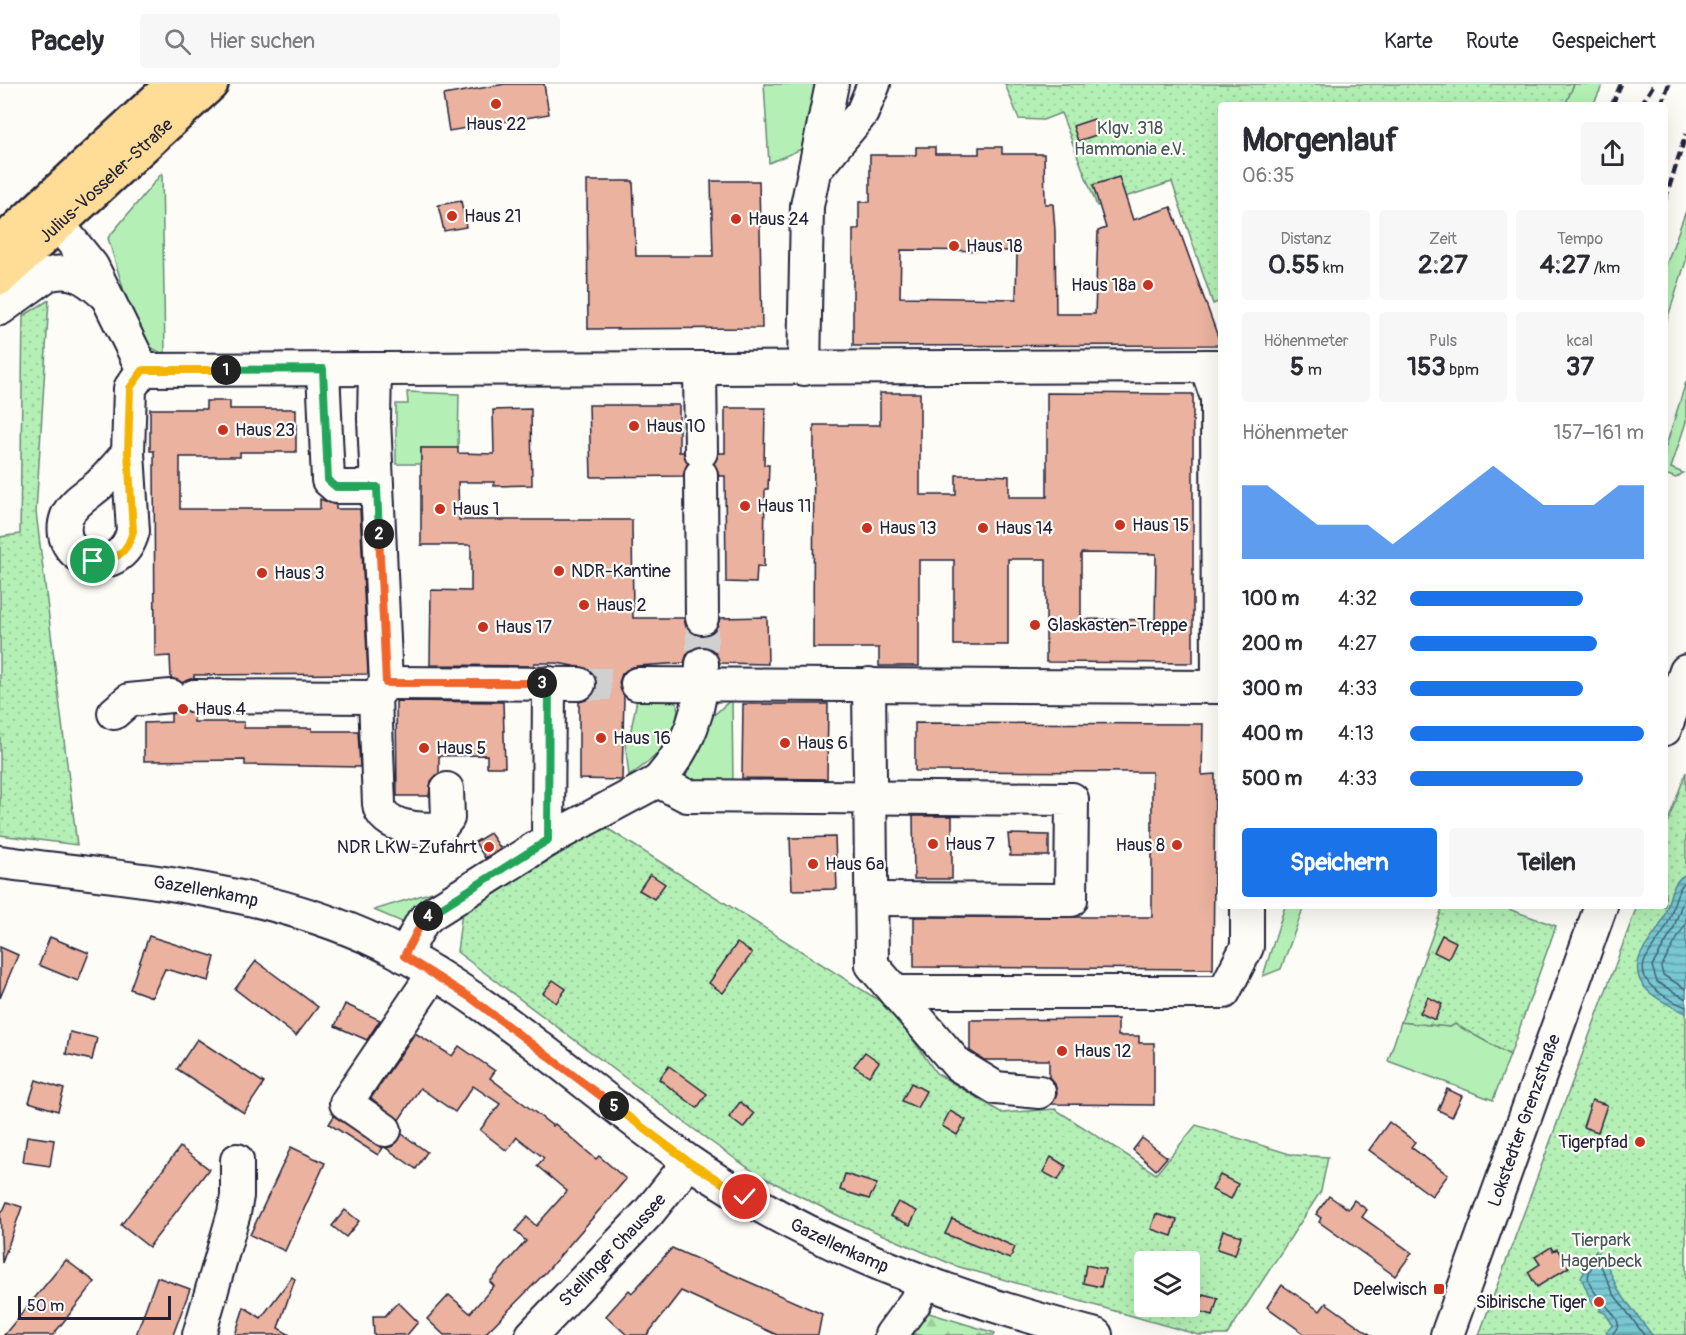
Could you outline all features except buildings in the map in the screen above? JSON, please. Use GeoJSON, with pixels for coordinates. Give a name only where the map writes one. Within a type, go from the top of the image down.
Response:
{"type":"FeatureCollection","features":[{"type":"Feature","properties":{"kind":"main road","name":"Julius-Vosseler-Straße"},"geometry":{"type":"LineString","coordinates":[[0,244],[173,84]]}},
{"type":"Feature","properties":{"kind":"main road","name":"Julius-Vosseler-Straße"},"geometry":{"type":"LineString","coordinates":[[0,278],[211,84]]}},
{"type":"Feature","properties":{"kind":"street"},"geometry":{"type":"LineString","coordinates":[[804,369],[807,206],[832,84]]}},
{"type":"Feature","properties":{"kind":"street"},"geometry":{"type":"LineString","coordinates":[[814,172],[831,148],[862,113],[874,84]]}},
{"type":"Feature","properties":{"kind":"street"},"geometry":{"type":"LineString","coordinates":[[58,224],[92,266],[143,370]]}},
{"type":"Feature","properties":{"kind":"street"},"geometry":{"type":"LineString","coordinates":[[0,309],[54,272],[73,272],[88,279],[106,296]]}},
{"type":"Feature","properties":{"kind":"street"},"geometry":{"type":"LineString","coordinates":[[143,370],[1214,366],[1217,398],[1218,494]]}},
{"type":"Feature","properties":{"kind":"street"},"geometry":{"type":"LineString","coordinates":[[700,368],[702,618]]}},
{"type":"Feature","properties":{"kind":"street"},"geometry":{"type":"LineString","coordinates":[[323,369],[328,480],[336,487],[377,487]]}},
{"type":"Feature","properties":{"kind":"street"},"geometry":{"type":"LineString","coordinates":[[375,369],[381,690],[379,804],[382,816],[393,823],[441,827],[448,818],[447,789]]}},
{"type":"Feature","properties":{"kind":"street"},"geometry":{"type":"LineString","coordinates":[[128,453],[130,388],[143,370]]}},
{"type":"Feature","properties":{"kind":"street"},"geometry":{"type":"LineString","coordinates":[[1668,721],[1686,670]]}},
{"type":"Feature","properties":{"kind":"street"},"geometry":{"type":"LineString","coordinates":[[637,684],[702,673],[869,684],[1218,686]]}},
{"type":"Feature","properties":{"kind":"street"},"geometry":{"type":"LineString","coordinates":[[404,956],[422,922],[431,914],[537,848],[658,781],[677,760],[690,735],[702,673]]}},
{"type":"Feature","properties":{"kind":"street"},"geometry":{"type":"LineString","coordinates":[[114,713],[129,700],[182,696],[564,683],[537,848]]}},
{"type":"Feature","properties":{"kind":"street"},"geometry":{"type":"LineString","coordinates":[[869,684],[872,965],[958,1065],[996,1089],[1039,1092]]}},
{"type":"Feature","properties":{"kind":"street"},"geometry":{"type":"LineString","coordinates":[[658,781],[687,796],[1072,799],[1071,900],[872,899]]}},
{"type":"Feature","properties":{"kind":"street","name":"Gazellenkamp"},"geometry":{"type":"LineString","coordinates":[[0,862],[225,893],[284,906],[351,931],[434,973],[471,998],[689,1162],[776,1213],[1017,1325],[1096,1335]]}},
{"type":"Feature","properties":{"kind":"street"},"geometry":{"type":"LineString","coordinates":[[895,992],[1224,992],[1247,947],[1247,909]]}},
{"type":"Feature","properties":{"kind":"street","name":"Lokstedter Grenzstraße"},"geometry":{"type":"LineString","coordinates":[[1447,1335],[1600,909]]}},
{"type":"Feature","properties":{"kind":"street"},"geometry":{"type":"LineString","coordinates":[[385,1130],[346,1103],[434,973]]}},
{"type":"Feature","properties":{"kind":"street"},"geometry":{"type":"LineString","coordinates":[[199,1335],[234,1213],[237,1196],[237,1160]]}},
{"type":"Feature","properties":{"kind":"street","name":"Stellinger Chaussee"},"geometry":{"type":"LineString","coordinates":[[532,1335],[649,1212],[689,1162]]}},
{"type":"Feature","properties":{"kind":"street"},"geometry":{"type":"LineString","coordinates":[[891,1335],[915,1302],[924,1283]]}},
{"type":"Feature","properties":{"kind":"green space"},"geometry":{"type":"Polygon","coordinates":[[[764,84],[820,84],[804,148],[769,163],[764,84]]]}},
{"type":"Feature","properties":{"kind":"green space","name":"Klgv. 318 Hammonia e.V."},"geometry":{"type":"Polygon","coordinates":[[[1005,84],[1574,84],[1566,102],[1218,102],[1218,302],[1213,304],[1172,182],[1097,206],[1061,113],[1043,120],[1019,119],[1005,84]]]}},
{"type":"Feature","properties":{"kind":"green space"},"geometry":{"type":"Polygon","coordinates":[[[1574,84],[1603,84],[1594,102],[1566,102],[1574,84]]]}},
{"type":"Feature","properties":{"kind":"green space"},"geometry":{"type":"Polygon","coordinates":[[[162,173],[165,355],[139,341],[108,238],[162,173]]]}},
{"type":"Feature","properties":{"kind":"green space"},"geometry":{"type":"Polygon","coordinates":[[[1686,211],[1686,261],[1668,317],[1668,260],[1686,211]]]}},
{"type":"Feature","properties":{"kind":"green space"},"geometry":{"type":"Polygon","coordinates":[[[49,300],[36,512],[77,845],[0,835],[0,537],[20,534],[23,316],[49,300]]]}},
{"type":"Feature","properties":{"kind":"green space"},"geometry":{"type":"Polygon","coordinates":[[[1686,382],[1686,422],[1671,468],[1683,473],[1676,478],[1668,475],[1668,439],[1686,382]]]}},
{"type":"Feature","properties":{"kind":"green space"},"geometry":{"type":"Polygon","coordinates":[[[407,392],[459,394],[458,448],[421,448],[421,464],[396,464],[396,404],[408,404],[407,392]]]}},
{"type":"Feature","properties":{"kind":"green space"},"geometry":{"type":"Polygon","coordinates":[[[638,694],[676,698],[678,711],[672,734],[666,744],[629,776],[625,742],[629,740],[638,694]]]}},
{"type":"Feature","properties":{"kind":"green space"},"geometry":{"type":"Polygon","coordinates":[[[732,699],[733,786],[690,787],[685,779],[707,721],[732,699]]]}},
{"type":"Feature","properties":{"kind":"green space","name":"Tierpark Hagenbeck"},"geometry":{"type":"Polygon","coordinates":[[[1686,772],[1686,1335],[1479,1335],[1636,909],[1668,909],[1668,821],[1686,772]]]}},
{"type":"Feature","properties":{"kind":"green space"},"geometry":{"type":"Polygon","coordinates":[[[605,827],[891,1008],[936,1073],[1002,1113],[1055,1109],[1156,1174],[1196,1125],[1293,1155],[1328,1157],[1321,1191],[1227,1335],[1199,1335],[1136,1317],[1200,1317],[1200,1251],[1134,1251],[1134,1317],[956,1266],[841,1217],[757,1174],[457,952],[462,912],[605,827]]]}},
{"type":"Feature","properties":{"kind":"green space"},"geometry":{"type":"Polygon","coordinates":[[[445,888],[402,922],[374,910],[445,888]]]}},
{"type":"Feature","properties":{"kind":"green space"},"geometry":{"type":"Polygon","coordinates":[[[1284,909],[1303,909],[1281,969],[1263,976],[1284,909]]]}},
{"type":"Feature","properties":{"kind":"green space"},"geometry":{"type":"Polygon","coordinates":[[[1442,909],[1508,909],[1556,926],[1510,1055],[1455,1024],[1450,1027],[1401,1022],[1442,909]]]}},
{"type":"Feature","properties":{"kind":"green space"},"geometry":{"type":"Polygon","coordinates":[[[1401,1022],[1450,1027],[1455,1024],[1510,1055],[1493,1100],[1388,1061],[1401,1022]]]}},
{"type":"Feature","properties":{"kind":"green space"},"geometry":{"type":"Polygon","coordinates":[[[919,1310],[995,1333],[994,1335],[902,1335],[919,1310]]]}},
{"type":"Feature","properties":{"kind":"water"},"geometry":{"type":"Polygon","coordinates":[[[1686,874],[1686,1013],[1649,992],[1638,976],[1641,954],[1661,924],[1668,909],[1673,888],[1686,874]]]}},
{"type":"Feature","properties":{"kind":"water"},"geometry":{"type":"Polygon","coordinates":[[[1596,1251],[1607,1265],[1618,1290],[1652,1335],[1608,1335],[1606,1332],[1613,1325],[1605,1313],[1600,1311],[1600,1306],[1592,1303],[1581,1277],[1584,1273],[1582,1268],[1596,1251]]]}},
{"type":"Feature","properties":{"kind":"tunnel"},"geometry":{"type":"LineString","coordinates":[[702,618],[702,663]]}},
{"type":"Feature","properties":{"kind":"tunnel"},"geometry":{"type":"LineString","coordinates":[[579,684],[637,684]]}},
{"type":"Feature","properties":{"kind":"railway"},"geometry":{"type":"LineString","coordinates":[[1613,102],[1621,84]]}},
{"type":"Feature","properties":{"kind":"railway"},"geometry":{"type":"LineString","coordinates":[[1643,102],[1654,84]]}},
{"type":"Feature","properties":{"kind":"railway"},"geometry":{"type":"LineString","coordinates":[[1662,102],[1669,84]]}},
{"type":"Feature","properties":{"kind":"railway"},"geometry":{"type":"LineString","coordinates":[[1668,191],[1686,134]]}},
{"type":"Feature","properties":{"kind":"place","name":"Haus 22"},"geometry":{"type":"Point","coordinates":[496,104]}},
{"type":"Feature","properties":{"kind":"place","name":"Haus 21"},"geometry":{"type":"Point","coordinates":[452,216]}},
{"type":"Feature","properties":{"kind":"place","name":"Haus 24"},"geometry":{"type":"Point","coordinates":[736,219]}},
{"type":"Feature","properties":{"kind":"place","name":"Haus 18"},"geometry":{"type":"Point","coordinates":[954,246]}},
{"type":"Feature","properties":{"kind":"place","name":"Haus 18a"},"geometry":{"type":"Point","coordinates":[1148,285]}},
{"type":"Feature","properties":{"kind":"place","name":"Haus 10"},"geometry":{"type":"Point","coordinates":[634,426]}},
{"type":"Feature","properties":{"kind":"place","name":"Haus 23"},"geometry":{"type":"Point","coordinates":[223,430]}},
{"type":"Feature","properties":{"kind":"place","name":"Haus 11"},"geometry":{"type":"Point","coordinates":[745,506]}},
{"type":"Feature","properties":{"kind":"place","name":"Haus 1"},"geometry":{"type":"Point","coordinates":[440,509]}},
{"type":"Feature","properties":{"kind":"place","name":"Haus 15"},"geometry":{"type":"Point","coordinates":[1120,525]}},
{"type":"Feature","properties":{"kind":"place","name":"Haus 13"},"geometry":{"type":"Point","coordinates":[867,528]}},
{"type":"Feature","properties":{"kind":"place","name":"Haus 14"},"geometry":{"type":"Point","coordinates":[983,528]}},
{"type":"Feature","properties":{"kind":"place","name":"NDR-Kantine"},"geometry":{"type":"Point","coordinates":[559,571]}},
{"type":"Feature","properties":{"kind":"place","name":"Haus 3"},"geometry":{"type":"Point","coordinates":[262,573]}},
{"type":"Feature","properties":{"kind":"place","name":"Haus 2"},"geometry":{"type":"Point","coordinates":[584,605]}},
{"type":"Feature","properties":{"kind":"place","name":"Glaskasten-Treppe"},"geometry":{"type":"Point","coordinates":[1035,625]}},
{"type":"Feature","properties":{"kind":"place","name":"Haus 17"},"geometry":{"type":"Point","coordinates":[483,627]}},
{"type":"Feature","properties":{"kind":"place","name":"Haus 4"},"geometry":{"type":"Point","coordinates":[183,709]}},
{"type":"Feature","properties":{"kind":"place","name":"Haus 16"},"geometry":{"type":"Point","coordinates":[601,738]}},
{"type":"Feature","properties":{"kind":"place","name":"Haus 6"},"geometry":{"type":"Point","coordinates":[785,743]}},
{"type":"Feature","properties":{"kind":"place","name":"Haus 5"},"geometry":{"type":"Point","coordinates":[424,748]}},
{"type":"Feature","properties":{"kind":"place","name":"Haus 7"},"geometry":{"type":"Point","coordinates":[933,844]}},
{"type":"Feature","properties":{"kind":"place","name":"Haus 8"},"geometry":{"type":"Point","coordinates":[1177,845]}},
{"type":"Feature","properties":{"kind":"place","name":"NDR LKW-Zufahrt"},"geometry":{"type":"Point","coordinates":[489,847]}},
{"type":"Feature","properties":{"kind":"place","name":"Haus 6a"},"geometry":{"type":"Point","coordinates":[813,864]}},
{"type":"Feature","properties":{"kind":"place","name":"Haus 12"},"geometry":{"type":"Point","coordinates":[1062,1051]}},
{"type":"Feature","properties":{"kind":"place","name":"Tigerpfad"},"geometry":{"type":"Point","coordinates":[1640,1142]}},
{"type":"Feature","properties":{"kind":"place","name":"Deelwisch"},"geometry":{"type":"Point","coordinates":[1439,1289]}},
{"type":"Feature","properties":{"kind":"place","name":"Sibirische Tiger"},"geometry":{"type":"Point","coordinates":[1599,1302]}},
{"type":"Feature","properties":{"kind":"route"},"geometry":{"type":"LineString","coordinates":[[93,561],[101,562],[117,557],[130,542],[133,531],[128,453],[130,388],[143,370],[323,369],[328,480],[336,487],[377,487],[386,683],[549,683],[548,840],[431,914],[422,922],[404,956],[471,998],[689,1162],[745,1197]]}}]}
